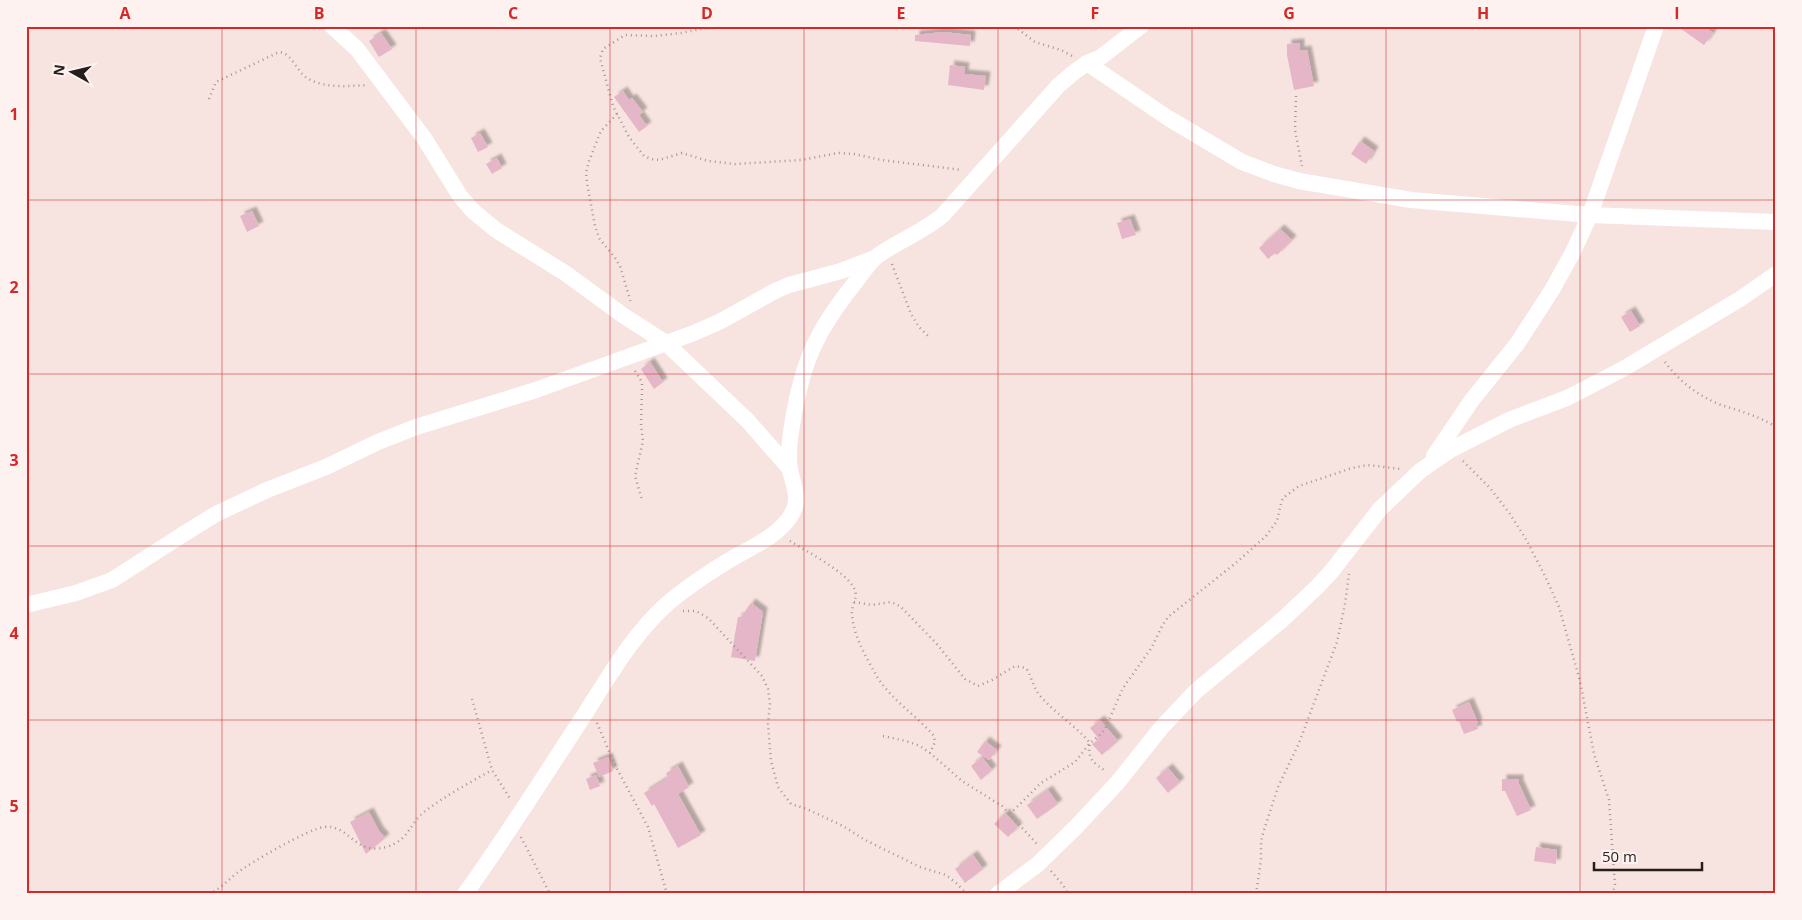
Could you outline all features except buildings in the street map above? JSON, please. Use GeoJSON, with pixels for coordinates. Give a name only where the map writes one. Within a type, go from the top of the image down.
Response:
{"type":"FeatureCollection","features":[{"type":"Feature","properties":{"kind":"street"},"geometry":{"type":"LineString","coordinates":[[332,26],[357,49],[386,86],[424,138],[460,196],[473,211],[496,230],[566,273],[602,301],[666,343],[748,421],[790,469]]}},
{"type":"Feature","properties":{"kind":"street"},"geometry":{"type":"LineString","coordinates":[[26,605],[112,580],[216,514],[267,490],[343,460],[378,442],[424,425],[536,390],[666,343],[721,321],[775,291],[841,271],[879,256],[933,223],[981,173],[1058,86],[1087,63],[1101,57],[1141,26]]}},
{"type":"Feature","properties":{"kind":"street"},"geometry":{"type":"LineString","coordinates":[[1424,468],[1467,407],[1517,344],[1552,290],[1573,252],[1590,215],[1656,26]]}},
{"type":"Feature","properties":{"kind":"street"},"geometry":{"type":"LineString","coordinates":[[1087,63],[1177,124],[1242,162],[1274,174],[1314,184],[1411,200],[1590,215],[1776,222]]}},
{"type":"Feature","properties":{"kind":"street"},"geometry":{"type":"LineString","coordinates":[[465,894],[619,662],[642,631],[661,610],[680,594],[724,563],[753,548],[778,529],[793,512],[795,487],[789,456],[793,424],[804,373],[811,351],[822,330],[849,290],[879,256]]}},
{"type":"Feature","properties":{"kind":"street"},"geometry":{"type":"LineString","coordinates":[[998,894],[1044,858],[1076,827],[1118,782],[1149,742],[1183,705],[1299,605],[1331,572],[1380,509],[1424,468],[1452,449],[1508,420],[1583,390],[1659,349],[1740,299],[1776,274]]}},
{"type":"Feature","properties":{"kind":"path"},"geometry":{"type":"LineString","coordinates":[[716,26],[654,36],[625,35],[604,48],[600,58],[613,106],[629,137],[644,156],[659,160],[682,153],[708,161],[735,164],[801,160],[838,153],[981,173]]}},
{"type":"Feature","properties":{"kind":"path"},"geometry":{"type":"LineString","coordinates":[[1014,26],[1035,42],[1060,50],[1087,63]]}},
{"type":"Feature","properties":{"kind":"path"},"geometry":{"type":"LineString","coordinates":[[209,99],[216,82],[278,52],[285,54],[304,76],[318,83],[342,86],[386,86]]}},
{"type":"Feature","properties":{"kind":"path"},"geometry":{"type":"LineString","coordinates":[[1296,96],[1296,130],[1300,158],[1304,170],[1314,184]]}},
{"type":"Feature","properties":{"kind":"path"},"geometry":{"type":"LineString","coordinates":[[617,114],[601,130],[589,161],[586,173],[587,183],[598,238],[616,258],[620,266],[639,326]]}},
{"type":"Feature","properties":{"kind":"path"},"geometry":{"type":"LineString","coordinates":[[879,256],[893,265],[911,314],[919,327],[930,338]]}},
{"type":"Feature","properties":{"kind":"path"},"geometry":{"type":"LineString","coordinates":[[1659,349],[1662,358],[1671,370],[1696,392],[1719,404],[1756,417],[1776,427]]}},
{"type":"Feature","properties":{"kind":"path"},"geometry":{"type":"LineString","coordinates":[[625,358],[642,382],[641,426],[643,441],[635,476],[642,500]]}},
{"type":"Feature","properties":{"kind":"path"},"geometry":{"type":"LineString","coordinates":[[1452,449],[1490,488],[1510,514],[1527,541],[1559,607],[1580,681],[1594,754],[1610,800],[1614,885],[1613,892],[1610,894]]}},
{"type":"Feature","properties":{"kind":"path"},"geometry":{"type":"LineString","coordinates":[[1010,814],[1041,783],[1075,762],[1090,743],[1105,729],[1123,688],[1152,647],[1168,617],[1230,568],[1266,536],[1277,521],[1280,503],[1288,493],[1299,486],[1352,468],[1368,466],[1424,468]]}},
{"type":"Feature","properties":{"kind":"path"},"geometry":{"type":"LineString","coordinates":[[778,529],[790,541],[826,564],[854,587],[856,592],[852,616],[860,643],[883,685],[934,736],[935,742],[930,752]]}},
{"type":"Feature","properties":{"kind":"path"},"geometry":{"type":"LineString","coordinates":[[1256,894],[1261,860],[1261,841],[1264,830],[1278,787],[1299,743],[1339,634],[1345,604],[1352,544]]}},
{"type":"Feature","properties":{"kind":"path"},"geometry":{"type":"LineString","coordinates":[[854,602],[872,605],[885,602],[896,603],[936,643],[965,679],[978,686],[1015,666],[1026,668],[1040,696],[1082,733],[1090,743],[1088,753],[1091,760],[1118,782]]}},
{"type":"Feature","properties":{"kind":"path"},"geometry":{"type":"LineString","coordinates":[[679,612],[688,610],[702,614],[735,645],[762,676],[768,688],[770,703],[768,724],[771,761],[778,787],[791,804],[807,809],[843,826],[866,840],[920,867],[946,875],[956,882],[967,894]]}},
{"type":"Feature","properties":{"kind":"path"},"geometry":{"type":"LineString","coordinates":[[472,699],[492,770],[517,818],[550,894]]}},
{"type":"Feature","properties":{"kind":"path"},"geometry":{"type":"LineString","coordinates":[[590,707],[614,763],[648,827],[667,894]]}},
{"type":"Feature","properties":{"kind":"path"},"geometry":{"type":"LineString","coordinates":[[883,736],[920,746],[930,752],[962,781],[1002,806],[1037,843],[1054,875],[1068,894]]}},
{"type":"Feature","properties":{"kind":"path"},"geometry":{"type":"LineString","coordinates":[[209,894],[252,864],[313,830],[324,827],[340,829],[358,845],[385,848],[404,838],[417,820],[432,807],[492,770]]}},
{"type":"Feature","properties":{"kind":"path"},"geometry":{"type":"LineString","coordinates":[[1538,894],[1571,894]]}}]}
